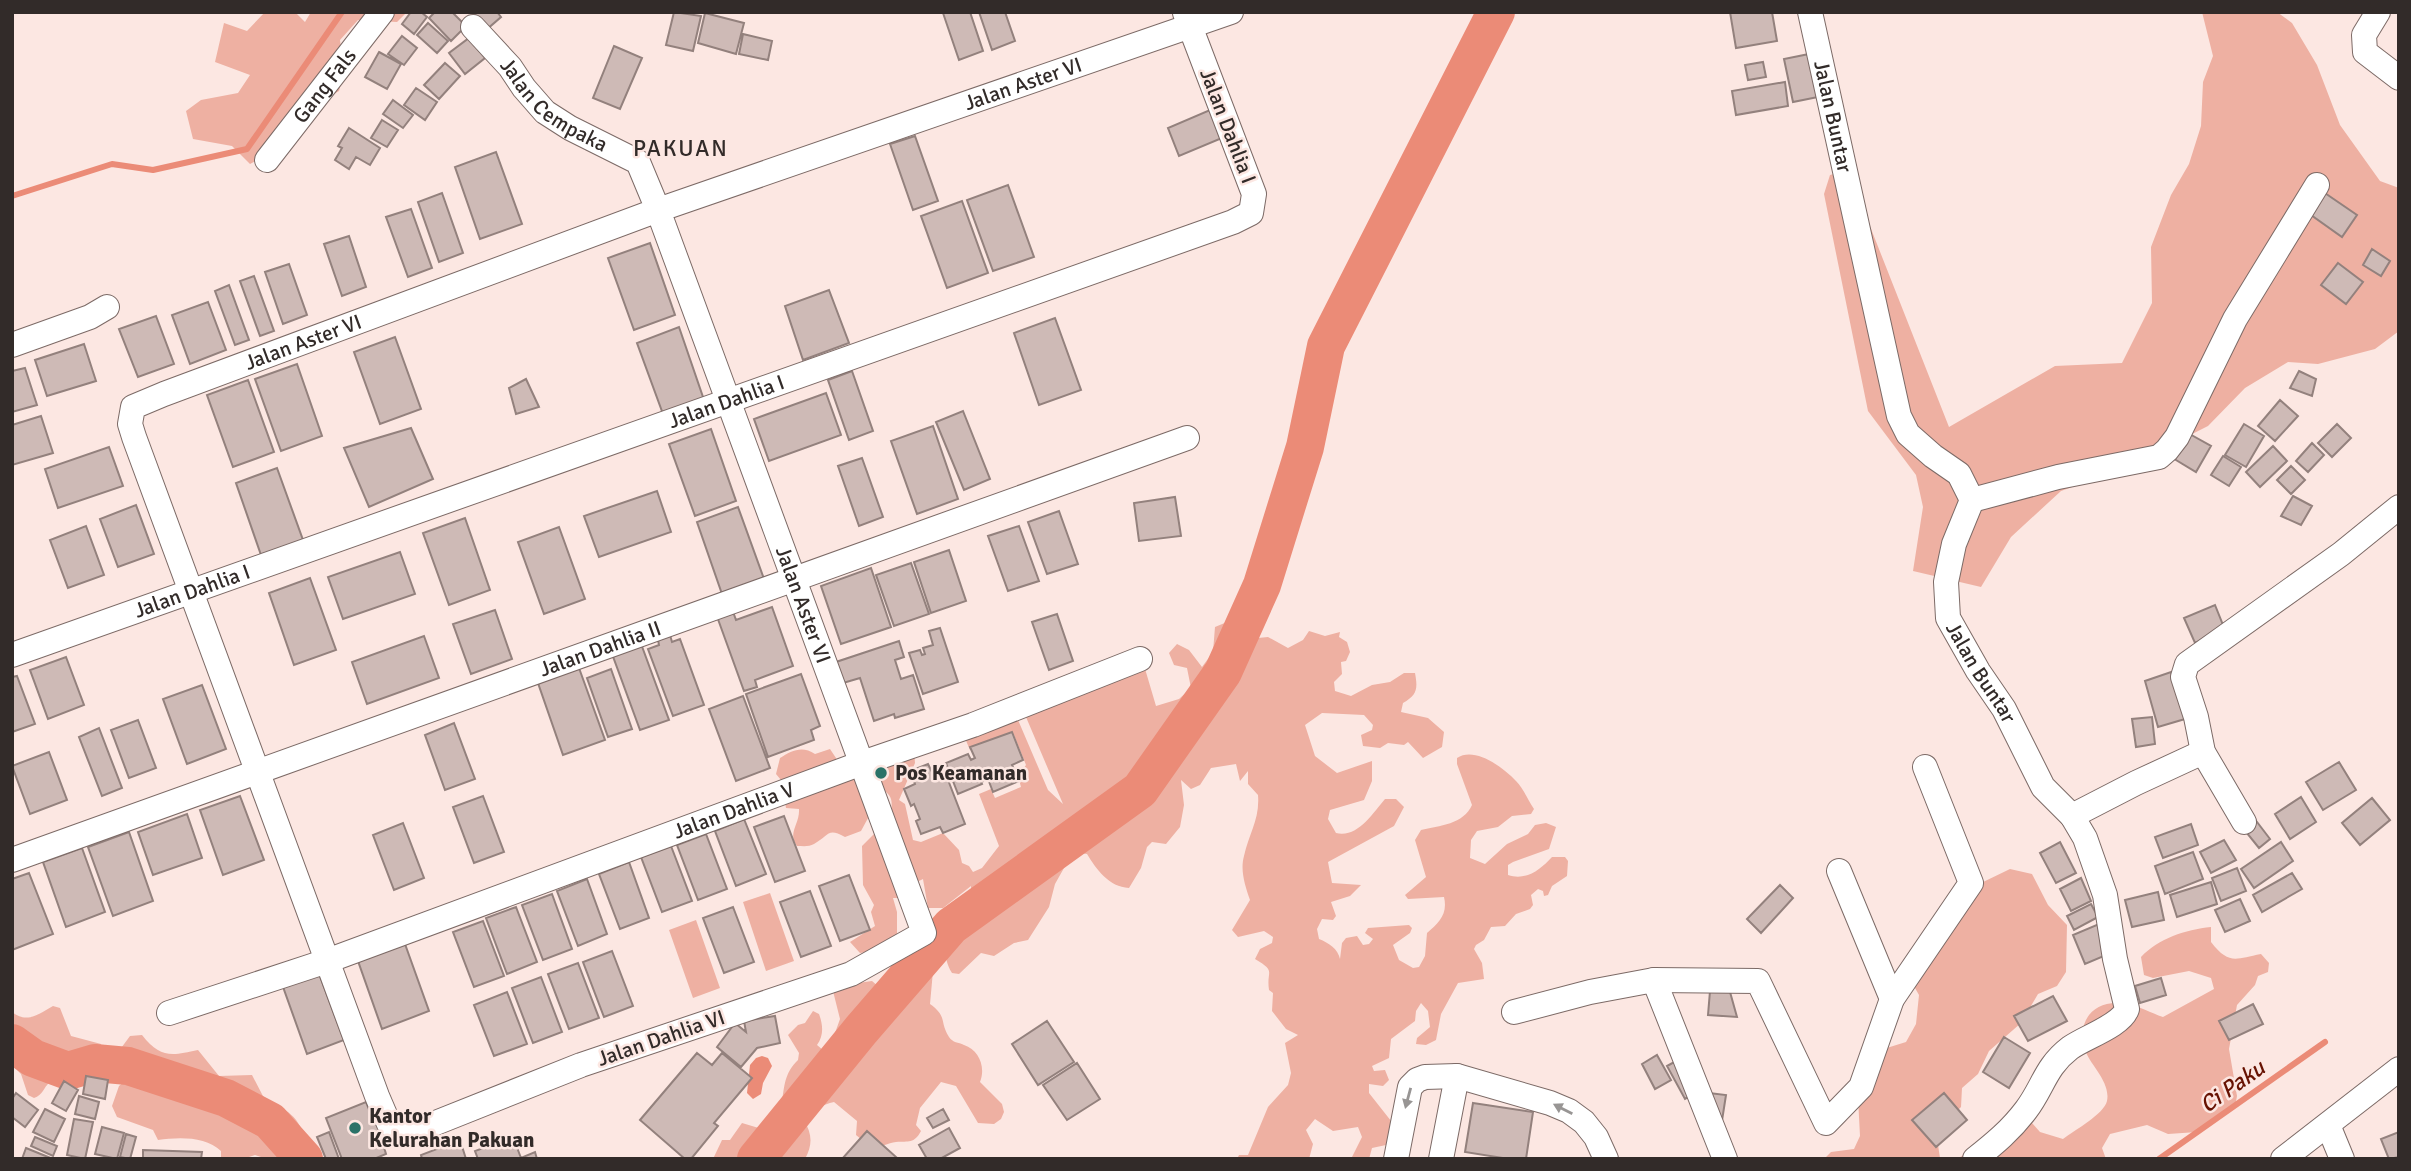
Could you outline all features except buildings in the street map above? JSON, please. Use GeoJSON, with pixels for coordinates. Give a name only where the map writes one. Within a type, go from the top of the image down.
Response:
{"type":"FeatureCollection","features":[{"type":"Feature","properties":{"kind":"street","name":"Gang Fals"},"geometry":{"type":"LineString","coordinates":[[268,160],[382,12]]}},
{"type":"Feature","properties":{"kind":"street","name":"Jalan Aster VI"},"geometry":{"type":"LineString","coordinates":[[191,592],[134,437],[130,424],[133,408],[177,389],[658,209],[1188,20],[1231,12]]}},
{"type":"Feature","properties":{"kind":"street","name":"Jalan Buntar"},"geometry":{"type":"LineString","coordinates":[[1810,12],[1899,416],[1908,434],[1959,474],[1972,500],[1954,544],[1946,582],[1948,618],[1978,671],[2004,709],[2043,787],[2072,817],[2085,838],[2099,873],[2126,1012],[2120,1019],[2069,1049],[2047,1071],[2028,1108],[2006,1134],[1975,1159]]}},
{"type":"Feature","properties":{"kind":"street"},"geometry":{"type":"LineString","coordinates":[[2378,12],[2364,35],[2365,52],[2399,78]]}},
{"type":"Feature","properties":{"kind":"street","name":"Jalan Dahlia I"},"geometry":{"type":"LineString","coordinates":[[12,655],[1233,222],[1251,213],[1254,194],[1188,20]]}},
{"type":"Feature","properties":{"kind":"street","name":"Jalan Cempaka"},"geometry":{"type":"LineString","coordinates":[[473,27],[510,67],[545,112],[570,128],[638,162],[658,209]]}},
{"type":"Feature","properties":{"kind":"street"},"geometry":{"type":"LineString","coordinates":[[1972,500],[2058,477],[2159,457],[2167,450],[2177,438],[2235,319],[2316,185]]}},
{"type":"Feature","properties":{"kind":"street","name":"Jalan Aster VI"},"geometry":{"type":"LineString","coordinates":[[658,209],[862,763]]}},
{"type":"Feature","properties":{"kind":"street"},"geometry":{"type":"LineString","coordinates":[[12,345],[90,317],[107,307]]}},
{"type":"Feature","properties":{"kind":"street","name":"Jalan Dahlia II"},"geometry":{"type":"LineString","coordinates":[[12,860],[1187,438]]}},
{"type":"Feature","properties":{"kind":"street"},"geometry":{"type":"LineString","coordinates":[[2244,822],[2203,752],[2196,717],[2183,677],[2187,664],[2341,554],[2399,507]]}},
{"type":"Feature","properties":{"kind":"street"},"geometry":{"type":"LineString","coordinates":[[191,592],[327,961]]}},
{"type":"Feature","properties":{"kind":"street","name":"Jalan Dahlia V"},"geometry":{"type":"LineString","coordinates":[[169,1013],[327,961],[862,763],[973,725],[1140,659]]}},
{"type":"Feature","properties":{"kind":"street"},"geometry":{"type":"LineString","coordinates":[[2072,817],[2203,752]]}},
{"type":"Feature","properties":{"kind":"street","name":"Jalan Dahlia VI"},"geometry":{"type":"LineString","coordinates":[[327,961],[389,1124],[400,1130],[418,1130],[581,1065],[851,974],[924,933],[862,763]]}},
{"type":"Feature","properties":{"kind":"street"},"geometry":{"type":"LineString","coordinates":[[1514,1012],[1590,992],[1654,980],[1758,981],[1826,1123],[1861,1087],[1892,999],[1971,883],[1925,767]]}},
{"type":"Feature","properties":{"kind":"street"},"geometry":{"type":"LineString","coordinates":[[1839,871],[1892,999]]}},
{"type":"Feature","properties":{"kind":"street"},"geometry":{"type":"LineString","coordinates":[[1654,980],[1724,1159]]}},
{"type":"Feature","properties":{"kind":"street"},"geometry":{"type":"LineString","coordinates":[[2283,1159],[2399,1069]]}},
{"type":"Feature","properties":{"kind":"street"},"geometry":{"type":"LineString","coordinates":[[1441,1159],[1457,1076]]}},
{"type":"Feature","properties":{"kind":"street"},"geometry":{"type":"LineString","coordinates":[[1396,1159],[1410,1087],[1425,1077],[1457,1076],[1569,1111],[1584,1122],[1596,1137],[1606,1159]]}},
{"type":"Feature","properties":{"kind":"street"},"geometry":{"type":"LineString","coordinates":[[2328,1125],[2342,1159]]}},
{"type":"Feature","properties":{"kind":"shaded area"},"geometry":{"type":"Polygon","coordinates":[[[265,12],[295,12],[305,22],[311,12],[407,12],[397,22],[358,20],[340,40],[344,73],[339,91],[303,112],[285,145],[250,164],[232,146],[193,139],[186,111],[201,100],[238,93],[250,75],[215,62],[224,23],[247,31],[265,12]]]}},
{"type":"Feature","properties":{"kind":"shaded area"},"geometry":{"type":"Polygon","coordinates":[[[2202,12],[2277,12],[2292,23],[2317,65],[2340,125],[2380,181],[2399,188],[2399,331],[2375,349],[2318,364],[2288,362],[2245,388],[2208,426],[2125,468],[2061,491],[2011,537],[1981,587],[1913,571],[1923,507],[1916,475],[1868,411],[1824,194],[1830,175],[1845,171],[1864,211],[1949,427],[2055,366],[2122,363],[2152,303],[2151,247],[2171,195],[2189,164],[2201,126],[2203,82],[2213,56],[2202,12]]]}},
{"type":"Feature","properties":{"kind":"shaded area"},"geometry":{"type":"Polygon","coordinates":[[[1230,617],[1243,646],[1230,665],[1229,680],[1223,691],[1236,683],[1238,660],[1258,638],[1268,637],[1288,648],[1303,640],[1309,631],[1325,636],[1340,632],[1339,637],[1347,642],[1350,652],[1346,661],[1341,662],[1342,674],[1334,682],[1335,691],[1351,696],[1372,685],[1390,682],[1404,673],[1415,673],[1415,691],[1403,703],[1401,712],[1428,718],[1444,732],[1442,747],[1423,758],[1408,742],[1404,745],[1388,743],[1380,748],[1363,746],[1361,735],[1372,730],[1373,725],[1364,715],[1322,713],[1305,725],[1315,756],[1337,773],[1372,761],[1372,781],[1364,800],[1330,810],[1328,819],[1336,833],[1344,834],[1358,828],[1385,799],[1396,799],[1404,807],[1394,826],[1328,862],[1332,883],[1361,885],[1350,896],[1331,902],[1336,916],[1333,920],[1322,919],[1317,929],[1319,939],[1332,947],[1340,959],[1342,943],[1346,938],[1357,936],[1363,945],[1369,944],[1373,939],[1365,933],[1368,928],[1409,925],[1412,928],[1410,933],[1393,945],[1399,960],[1413,968],[1419,967],[1425,956],[1427,933],[1442,918],[1445,903],[1444,897],[1408,899],[1405,895],[1426,877],[1415,840],[1421,830],[1457,820],[1472,805],[1457,758],[1472,755],[1497,765],[1519,784],[1534,809],[1531,814],[1512,816],[1498,827],[1477,831],[1471,840],[1470,858],[1485,864],[1507,844],[1528,834],[1535,825],[1546,823],[1556,827],[1549,849],[1508,865],[1508,875],[1521,877],[1532,873],[1552,857],[1565,857],[1568,861],[1567,876],[1552,886],[1548,895],[1544,896],[1543,891],[1538,889],[1531,895],[1533,905],[1530,909],[1516,914],[1505,926],[1491,927],[1484,940],[1476,945],[1474,949],[1482,963],[1484,979],[1458,983],[1441,1014],[1436,1040],[1426,1045],[1416,1044],[1417,1038],[1430,1027],[1428,1011],[1421,1003],[1416,1011],[1415,1021],[1391,1039],[1389,1058],[1372,1066],[1374,1071],[1385,1070],[1389,1080],[1383,1086],[1369,1084],[1369,1093],[1395,1126],[1386,1145],[1372,1148],[1369,1159],[1351,1159],[1362,1137],[1358,1127],[1333,1131],[1315,1119],[1306,1130],[1313,1144],[1309,1159],[1237,1159],[1239,1155],[1248,1155],[1268,1107],[1288,1085],[1291,1073],[1285,1043],[1298,1035],[1286,1029],[1272,1011],[1273,993],[1269,990],[1269,972],[1255,959],[1260,949],[1272,943],[1273,937],[1264,931],[1238,937],[1232,930],[1250,900],[1243,861],[1258,804],[1258,795],[1248,784],[1248,771],[1240,781],[1236,764],[1211,768],[1200,785],[1191,789],[1181,780],[1184,805],[1180,827],[1166,844],[1152,842],[1147,847],[1141,868],[1129,888],[1109,881],[1087,854],[1073,852],[1055,884],[1049,907],[1028,940],[1014,943],[994,956],[981,953],[959,974],[952,973],[949,967],[940,925],[955,903],[971,892],[971,886],[943,908],[928,908],[923,879],[911,885],[907,898],[893,898],[897,912],[897,934],[866,952],[860,953],[850,942],[875,926],[871,912],[874,905],[863,885],[862,846],[874,834],[894,841],[891,799],[879,786],[878,778],[887,764],[914,750],[915,763],[899,800],[905,804],[913,840],[921,842],[943,833],[959,850],[962,863],[969,866],[973,872],[982,868],[999,846],[979,794],[991,789],[995,798],[1021,787],[1018,776],[1026,765],[1014,735],[970,750],[964,736],[1015,713],[1048,790],[1063,804],[1023,710],[1143,662],[1156,706],[1179,699],[1191,688],[1187,668],[1174,665],[1169,653],[1177,644],[1189,650],[1202,667],[1213,652],[1215,627],[1227,622],[1230,617]]]}},
{"type":"Feature","properties":{"kind":"shaded area"},"geometry":{"type":"Polygon","coordinates":[[[830,749],[838,761],[856,770],[874,807],[861,831],[845,837],[831,833],[812,845],[797,846],[793,837],[799,809],[786,808],[781,780],[776,774],[780,758],[797,750],[815,754],[830,749]]]}},
{"type":"Feature","properties":{"kind":"shaded area"},"geometry":{"type":"Polygon","coordinates":[[[2010,869],[2032,874],[2048,905],[2067,925],[2066,972],[2057,986],[2038,994],[2021,1023],[1989,1051],[1978,1074],[1962,1088],[1961,1107],[1936,1132],[1940,1158],[1943,1159],[1824,1159],[1831,1152],[1854,1149],[1860,1136],[1858,1098],[1877,1051],[1906,1042],[1916,1024],[1919,995],[1907,974],[1979,884],[2010,869]]]}},
{"type":"Feature","properties":{"kind":"shaded area"},"geometry":{"type":"Polygon","coordinates":[[[770,893],[794,961],[766,971],[743,902],[770,893]]]}},
{"type":"Feature","properties":{"kind":"shaded area"},"geometry":{"type":"Polygon","coordinates":[[[696,920],[720,988],[693,998],[669,930],[696,920]]]}},
{"type":"Feature","properties":{"kind":"shaded area"},"geometry":{"type":"Polygon","coordinates":[[[2211,927],[2211,942],[2223,954],[2238,958],[2261,954],[2269,963],[2268,972],[2258,976],[2255,985],[2237,1005],[2229,1049],[2237,1096],[2235,1107],[2197,1132],[2168,1134],[2147,1125],[2110,1134],[2102,1148],[2106,1159],[1957,1159],[2021,1121],[2032,1123],[2040,1132],[2063,1139],[2095,1116],[2105,1106],[2107,1094],[2103,1080],[2084,1047],[2083,1036],[2087,1019],[2098,1007],[2116,1003],[2136,1006],[2163,1017],[2214,989],[2211,978],[2189,971],[2153,978],[2144,975],[2141,957],[2173,936],[2211,927]]]}},
{"type":"Feature","properties":{"kind":"shaded area"},"geometry":{"type":"Polygon","coordinates":[[[905,957],[912,960],[917,970],[929,964],[933,971],[930,1004],[941,1016],[951,1039],[969,1047],[977,1055],[982,1065],[980,1082],[1002,1104],[1004,1112],[1001,1119],[994,1124],[978,1123],[956,1086],[941,1082],[920,1108],[916,1125],[921,1131],[911,1141],[873,1149],[856,1135],[857,1121],[834,1102],[818,1108],[804,1120],[810,1139],[805,1159],[713,1159],[722,1140],[730,1140],[742,1123],[762,1129],[778,1115],[786,1078],[798,1060],[799,1053],[788,1035],[798,1025],[805,1023],[813,1011],[819,1014],[822,1026],[817,1045],[823,1050],[830,1047],[840,1019],[833,991],[872,981],[886,993],[892,989],[905,957]]]}},
{"type":"Feature","properties":{"kind":"shaded area"},"geometry":{"type":"Polygon","coordinates":[[[53,1006],[60,1008],[71,1036],[101,1044],[103,1051],[88,1068],[53,1080],[34,1098],[28,1095],[21,1074],[12,1065],[12,1012],[17,1016],[28,1017],[38,1015],[53,1006]]]}},
{"type":"Feature","properties":{"kind":"shaded area"},"geometry":{"type":"Polygon","coordinates":[[[142,1035],[155,1048],[167,1053],[198,1050],[219,1076],[252,1075],[265,1100],[286,1110],[300,1126],[305,1141],[295,1156],[289,1159],[267,1159],[255,1155],[243,1159],[221,1159],[221,1151],[208,1143],[183,1138],[158,1140],[153,1130],[117,1117],[112,1106],[119,1086],[125,1081],[141,1078],[141,1066],[121,1060],[116,1055],[130,1036],[142,1035]]]}},
{"type":"Feature","properties":{"kind":"shaded area"},"geometry":{"type":"Polygon","coordinates":[[[762,1056],[768,1058],[772,1066],[763,1083],[761,1094],[753,1099],[747,1093],[750,1065],[762,1056]]]}},
{"type":"Feature","properties":{"kind":"waterway"},"geometry":{"type":"LineString","coordinates":[[12,196],[112,164],[153,170],[247,149],[342,12]]}},
{"type":"Feature","properties":{"kind":"waterway"},"geometry":{"type":"LineString","coordinates":[[756,1159],[861,1030],[951,926],[1140,790],[1223,672],[1262,585],[1305,447],[1326,346],[1496,12]]}},
{"type":"Feature","properties":{"kind":"waterway","name":"Ci Paku"},"geometry":{"type":"LineString","coordinates":[[2159,1159],[2325,1042]]}},
{"type":"Feature","properties":{"kind":"waterway"},"geometry":{"type":"LineString","coordinates":[[12,1043],[33,1058],[68,1071],[95,1063],[128,1066],[226,1098],[270,1121],[304,1159]]}},
{"type":"Feature","properties":{"kind":"place","name":"Pos Keamanan"},"geometry":{"type":"Point","coordinates":[881,773]}},
{"type":"Feature","properties":{"kind":"place","name":"Kantor Kelurahan Pakuan"},"geometry":{"type":"Point","coordinates":[355,1128]}},
{"type":"Feature","properties":{"kind":"district","name":"PAKUAN"},"geometry":{"type":"Point","coordinates":[681,148]}}]}
